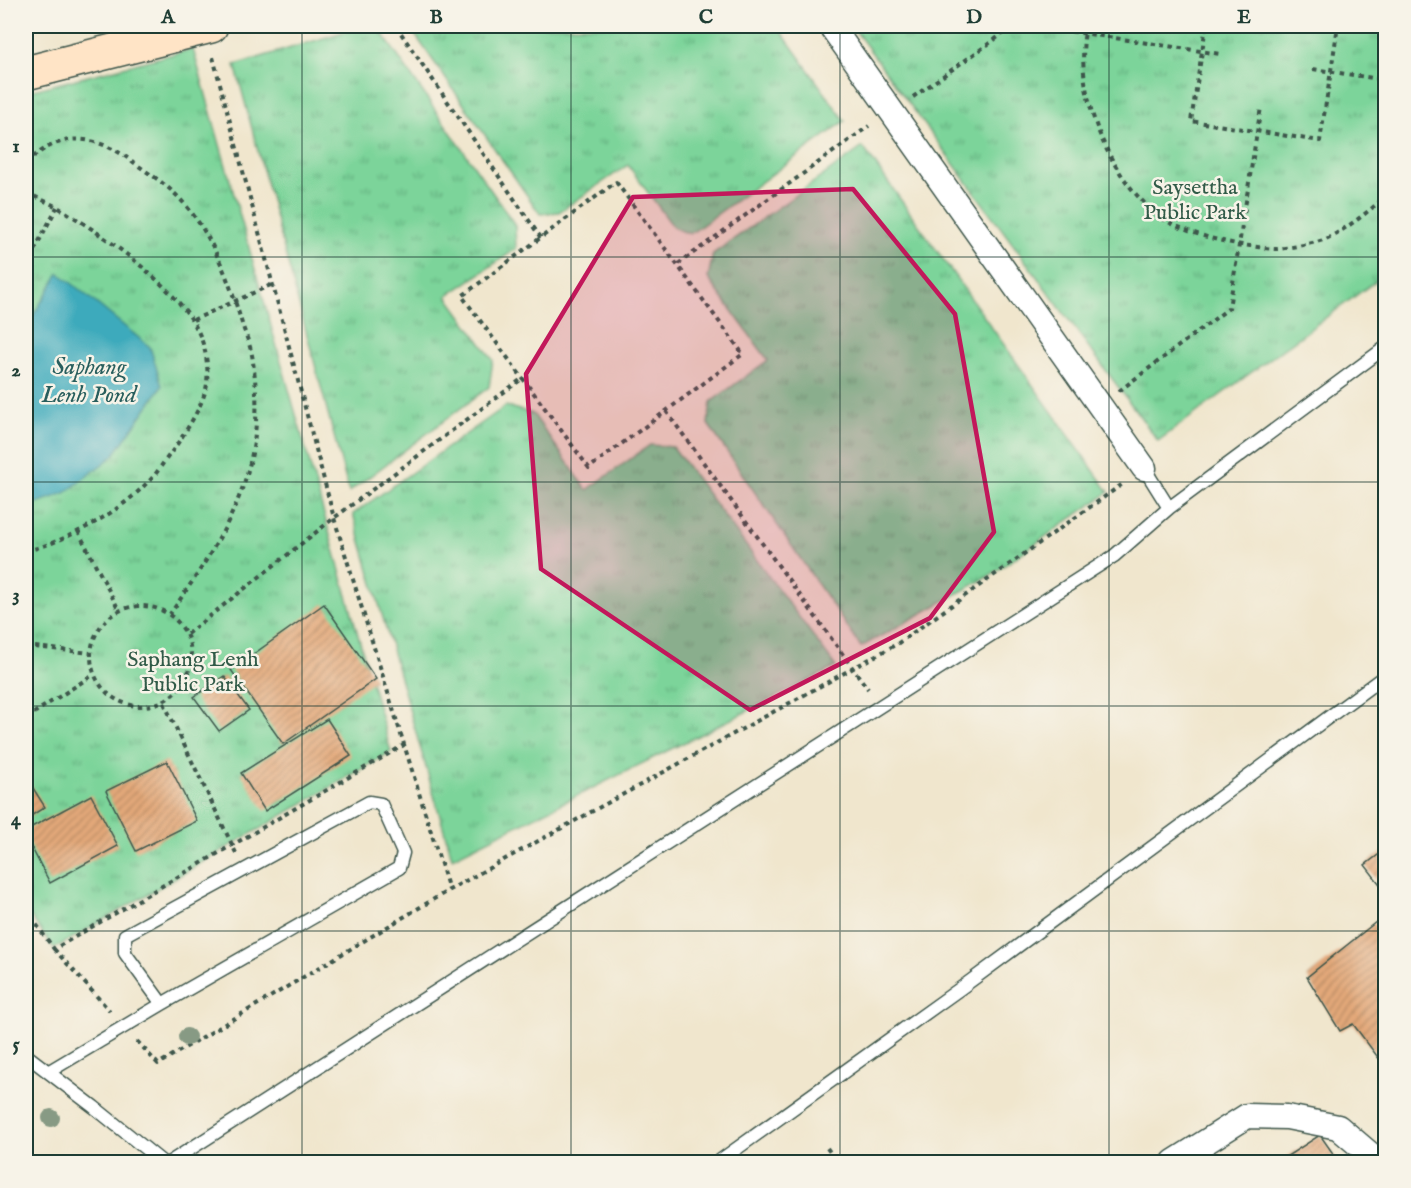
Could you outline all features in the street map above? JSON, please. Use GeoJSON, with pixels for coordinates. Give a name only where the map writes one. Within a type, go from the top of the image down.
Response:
{"type":"FeatureCollection","features":[{"type":"Feature","properties":{"kind":"street"},"geometry":{"type":"LineString","coordinates":[[26,73],[124,36],[208,26]]}},
{"type":"Feature","properties":{"kind":"street"},"geometry":{"type":"LineString","coordinates":[[831,26],[1144,468]]}},
{"type":"Feature","properties":{"kind":"street"},"geometry":{"type":"LineString","coordinates":[[1174,1162],[1247,1116],[1287,1117],[1338,1127],[1378,1162]]}},
{"type":"Feature","properties":{"kind":"lane"},"geometry":{"type":"LineString","coordinates":[[170,1162],[1114,556],[1169,508],[1386,347]]}},
{"type":"Feature","properties":{"kind":"lane"},"geometry":{"type":"LineString","coordinates":[[1144,468],[1169,508]]}},
{"type":"Feature","properties":{"kind":"lane"},"geometry":{"type":"LineString","coordinates":[[718,1162],[961,988],[1386,675]]}},
{"type":"Feature","properties":{"kind":"lane"},"geometry":{"type":"LineString","coordinates":[[48,1072],[399,868],[403,853],[381,804],[369,802],[124,935],[125,952],[162,1004]]}},
{"type":"Feature","properties":{"kind":"lane"},"geometry":{"type":"LineString","coordinates":[[26,1055],[162,1162]]}},
{"type":"Feature","properties":{"kind":"path"},"geometry":{"type":"LineString","coordinates":[[208,26],[334,518],[449,890]]}},
{"type":"Feature","properties":{"kind":"path"},"geometry":{"type":"LineString","coordinates":[[396,26],[541,238]]}},
{"type":"Feature","properties":{"kind":"path"},"geometry":{"type":"LineString","coordinates":[[918,93],[1014,26]]}},
{"type":"Feature","properties":{"kind":"path"},"geometry":{"type":"LineString","coordinates":[[1036,26],[1220,54]]}},
{"type":"Feature","properties":{"kind":"path"},"geometry":{"type":"LineString","coordinates":[[1086,26],[1085,88],[1100,137],[1126,183],[1158,215],[1198,235],[1239,245],[1278,249],[1325,239],[1365,214],[1386,196]]}},
{"type":"Feature","properties":{"kind":"path"},"geometry":{"type":"LineString","coordinates":[[1206,26],[1191,121],[1320,141],[1338,26]]}},
{"type":"Feature","properties":{"kind":"path"},"geometry":{"type":"LineString","coordinates":[[1313,69],[1386,80]]}},
{"type":"Feature","properties":{"kind":"path"},"geometry":{"type":"LineString","coordinates":[[1123,388],[1229,308],[1261,107]]}},
{"type":"Feature","properties":{"kind":"path"},"geometry":{"type":"LineString","coordinates":[[678,264],[891,110]]}},
{"type":"Feature","properties":{"kind":"path"},"geometry":{"type":"LineString","coordinates":[[26,163],[49,145],[71,140],[88,139],[117,151],[173,192],[189,211],[212,242],[236,301],[253,360],[256,402],[254,447],[242,492],[224,532],[170,614]]}},
{"type":"Feature","properties":{"kind":"path"},"geometry":{"type":"LineString","coordinates":[[616,182],[743,354],[589,468],[462,296],[541,238],[616,182]]}},
{"type":"Feature","properties":{"kind":"path"},"geometry":{"type":"LineString","coordinates":[[26,193],[57,207],[135,261],[169,292],[193,321],[207,356],[207,385],[195,416],[176,447],[147,483],[115,510],[78,531],[26,551]]}},
{"type":"Feature","properties":{"kind":"path"},"geometry":{"type":"LineString","coordinates":[[26,266],[57,207]]}},
{"type":"Feature","properties":{"kind":"path"},"geometry":{"type":"LineString","coordinates":[[193,321],[273,284]]}},
{"type":"Feature","properties":{"kind":"path"},"geometry":{"type":"LineString","coordinates":[[188,634],[334,518],[523,378]]}},
{"type":"Feature","properties":{"kind":"path"},"geometry":{"type":"LineString","coordinates":[[666,411],[880,707]]}},
{"type":"Feature","properties":{"kind":"path"},"geometry":{"type":"LineString","coordinates":[[26,910],[54,949],[158,1064],[449,890],[897,644],[1144,468]]}},
{"type":"Feature","properties":{"kind":"path"},"geometry":{"type":"LineString","coordinates":[[78,531],[119,610]]}},
{"type":"Feature","properties":{"kind":"path"},"geometry":{"type":"LineString","coordinates":[[145,605],[170,614],[188,634],[193,660],[184,685],[164,703],[138,708],[113,699],[93,675],[90,653],[99,628],[119,610],[145,605]]}},
{"type":"Feature","properties":{"kind":"path"},"geometry":{"type":"LineString","coordinates":[[26,646],[90,653]]}},
{"type":"Feature","properties":{"kind":"path"},"geometry":{"type":"LineString","coordinates":[[26,718],[93,675]]}},
{"type":"Feature","properties":{"kind":"path"},"geometry":{"type":"LineString","coordinates":[[164,703],[246,870]]}},
{"type":"Feature","properties":{"kind":"path"},"geometry":{"type":"LineString","coordinates":[[54,949],[404,745]]}},
{"type":"Feature","properties":{"kind":"path"},"geometry":{"type":"LineString","coordinates":[[827,1148],[837,1162]]}},
{"type":"Feature","properties":{"kind":"highlighted area"},"geometry":{"type":"Polygon","coordinates":[[[853,189],[955,314],[994,532],[930,618],[750,710],[541,569],[526,374],[633,197],[853,189]]]}},
{"type":"Feature","properties":{"kind":"green space"},"geometry":{"type":"Polygon","coordinates":[[[363,26],[377,26],[515,225],[516,249],[447,296],[493,360],[489,387],[349,492],[235,65],[363,26]]]}},
{"type":"Feature","properties":{"kind":"green space"},"geometry":{"type":"Polygon","coordinates":[[[409,26],[777,26],[845,121],[690,234],[674,228],[628,165],[559,212],[540,214],[409,26]]]}},
{"type":"Feature","properties":{"kind":"green space","name":"Saysettha Public Park"},"geometry":{"type":"Polygon","coordinates":[[[852,26],[1385,26],[1385,274],[1158,441],[852,26]]]}},
{"type":"Feature","properties":{"kind":"green space","name":"Saphang Lenh Public Park"},"geometry":{"type":"Polygon","coordinates":[[[193,49],[391,752],[54,949],[26,910],[26,92],[193,49]]]}},
{"type":"Feature","properties":{"kind":"green space"},"geometry":{"type":"Polygon","coordinates":[[[863,147],[1109,492],[989,576],[861,647],[708,424],[711,402],[768,360],[708,278],[713,254],[863,147]]]}},
{"type":"Feature","properties":{"kind":"green space"},"geometry":{"type":"Polygon","coordinates":[[[506,406],[533,414],[587,490],[650,445],[673,447],[836,667],[452,858],[353,514],[506,406]]]}},
{"type":"Feature","properties":{"kind":"water","name":"Saphang Lenh Pond"},"geometry":{"type":"Polygon","coordinates":[[[59,273],[150,347],[162,386],[113,456],[65,493],[26,507],[26,327],[59,273]]]}},
{"type":"Feature","properties":{"kind":"building"},"geometry":{"type":"Polygon","coordinates":[[[324,604],[376,679],[283,744],[231,670],[324,604]]]}},
{"type":"Feature","properties":{"kind":"building"},"geometry":{"type":"Polygon","coordinates":[[[224,676],[249,710],[219,731],[194,697],[224,676]]]}},
{"type":"Feature","properties":{"kind":"building"},"geometry":{"type":"Polygon","coordinates":[[[327,719],[351,756],[265,811],[241,773],[327,719]]]}},
{"type":"Feature","properties":{"kind":"building"},"geometry":{"type":"Polygon","coordinates":[[[167,761],[197,821],[136,851],[106,791],[167,761]]]}},
{"type":"Feature","properties":{"kind":"building"},"geometry":{"type":"Polygon","coordinates":[[[26,777],[45,807],[26,819],[26,777]]]}},
{"type":"Feature","properties":{"kind":"building"},"geometry":{"type":"Polygon","coordinates":[[[91,795],[118,846],[50,883],[26,837],[26,830],[91,795]]]}},
{"type":"Feature","properties":{"kind":"building"},"geometry":{"type":"Polygon","coordinates":[[[1386,849],[1386,892],[1365,865],[1386,849]]]}},
{"type":"Feature","properties":{"kind":"building"},"geometry":{"type":"Polygon","coordinates":[[[1386,914],[1386,1068],[1353,1024],[1340,1031],[1307,977],[1386,914]]]}},
{"type":"Feature","properties":{"kind":"building"},"geometry":{"type":"Polygon","coordinates":[[[1320,1135],[1339,1162],[1278,1162],[1320,1135]]]}}]}
